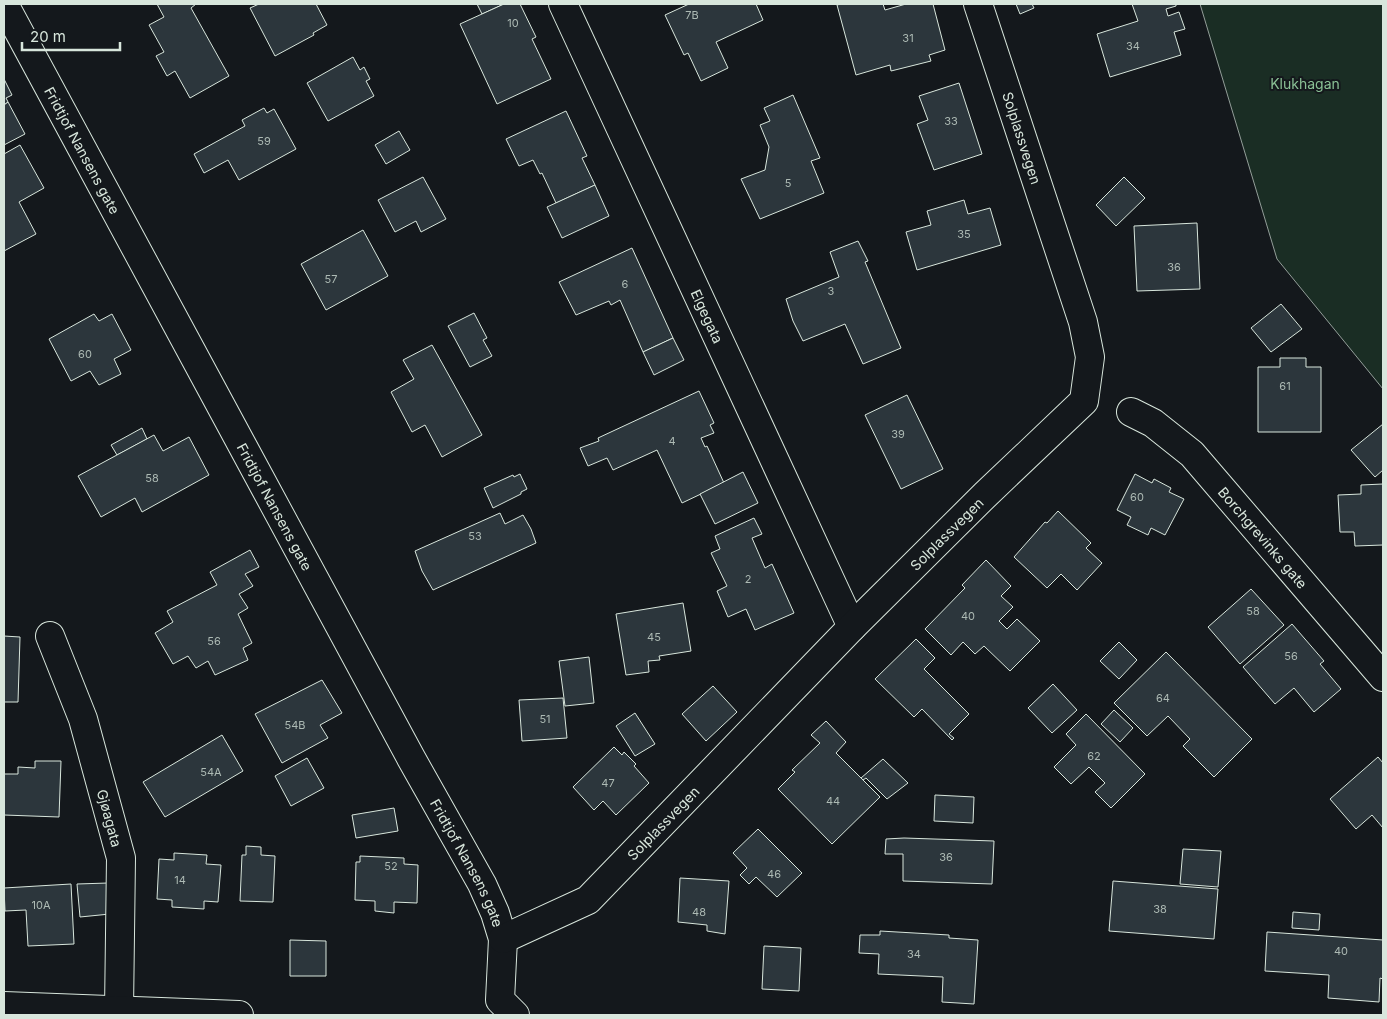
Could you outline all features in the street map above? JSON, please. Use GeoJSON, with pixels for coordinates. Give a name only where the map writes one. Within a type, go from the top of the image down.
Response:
{"type":"FeatureCollection","features":[{"type":"Feature","properties":{"kind":"street","name":"Fridtjof Nansens gate"},"geometry":{"type":"LineString","coordinates":[[4,4],[406,749],[482,884],[495,913],[503,939],[500,1000],[515,1015]]}},
{"type":"Feature","properties":{"kind":"street","name":"Elgegata"},"geometry":{"type":"LineString","coordinates":[[563,4],[852,627]]}},
{"type":"Feature","properties":{"kind":"street","name":"Solplassvegen"},"geometry":{"type":"LineString","coordinates":[[503,939],[588,900],[852,627],[1084,402],[1090,357],[1083,322],[978,4]]}},
{"type":"Feature","properties":{"kind":"street","name":"Borchgrevinks gate"},"geometry":{"type":"LineString","coordinates":[[1131,412],[1154,423],[1192,454],[1383,677]]}},
{"type":"Feature","properties":{"kind":"street","name":"Gjøagata"},"geometry":{"type":"LineString","coordinates":[[50,636],[83,719],[121,858],[119,1010]]}},
{"type":"Feature","properties":{"kind":"street"},"geometry":{"type":"LineString","coordinates":[[4,1006],[119,1010],[150,1014],[239,1015]]}},
{"type":"Feature","properties":{"kind":"green space","name":"Klukhagan"},"geometry":{"type":"Polygon","coordinates":[[[1200,4],[1383,4],[1383,389],[1277,259],[1200,4]]]}},
{"type":"Feature","properties":{"kind":"building"},"geometry":{"type":"Polygon","coordinates":[[[157,4],[196,4],[191,8],[229,76],[190,98],[175,71],[167,76],[156,56],[164,52],[149,25],[164,17],[157,4]]]}},
{"type":"Feature","properties":{"kind":"building"},"geometry":{"type":"Polygon","coordinates":[[[259,4],[316,4],[327,25],[313,33],[314,35],[275,56],[250,8],[259,4]]]}},
{"type":"Feature","properties":{"kind":"building"},"geometry":{"type":"Polygon","coordinates":[[[477,4],[504,4],[482,14],[477,4]]]}},
{"type":"Feature","properties":{"kind":"building"},"geometry":{"type":"Polygon","coordinates":[[[504,4],[520,4],[536,37],[532,39],[551,79],[497,104],[460,24],[504,4]]]}},
{"type":"Feature","properties":{"kind":"building"},"geometry":{"type":"Polygon","coordinates":[[[689,4],[756,4],[763,20],[716,42],[728,68],[701,81],[688,53],[684,55],[665,15],[689,4]]]}},
{"type":"Feature","properties":{"kind":"building"},"geometry":{"type":"Polygon","coordinates":[[[883,4],[885,10],[906,4],[933,4],[945,50],[929,55],[931,61],[891,71],[890,65],[856,75],[837,5],[883,4]]]}},
{"type":"Feature","properties":{"kind":"building"},"geometry":{"type":"Polygon","coordinates":[[[1016,4],[1032,4],[1034,8],[1020,14],[1016,4]]]}},
{"type":"Feature","properties":{"kind":"building"},"geometry":{"type":"Polygon","coordinates":[[[1132,4],[1176,4],[1176,6],[1166,9],[1168,16],[1179,12],[1185,29],[1174,32],[1181,55],[1110,77],[1097,34],[1138,21],[1132,4]]]}},
{"type":"Feature","properties":{"kind":"building"},"geometry":{"type":"Polygon","coordinates":[[[353,57],[360,70],[364,67],[370,79],[366,81],[374,96],[328,121],[307,83],[353,57]]]}},
{"type":"Feature","properties":{"kind":"building"},"geometry":{"type":"Polygon","coordinates":[[[4,79],[12,95],[6,98],[8,102],[4,105],[4,79]]]}},
{"type":"Feature","properties":{"kind":"building"},"geometry":{"type":"Polygon","coordinates":[[[959,83],[982,154],[934,170],[917,124],[928,120],[919,96],[959,83]]]}},
{"type":"Feature","properties":{"kind":"building"},"geometry":{"type":"Polygon","coordinates":[[[793,95],[820,158],[811,161],[824,193],[760,219],[741,179],[765,170],[769,147],[760,125],[770,121],[764,108],[793,95]]]}},
{"type":"Feature","properties":{"kind":"building"},"geometry":{"type":"Polygon","coordinates":[[[8,102],[25,134],[4,145],[4,105],[8,102]]]}},
{"type":"Feature","properties":{"kind":"building"},"geometry":{"type":"Polygon","coordinates":[[[264,108],[267,113],[274,109],[296,149],[239,180],[228,160],[204,173],[194,154],[245,126],[242,120],[264,108]]]}},
{"type":"Feature","properties":{"kind":"building"},"geometry":{"type":"Polygon","coordinates":[[[566,111],[587,156],[582,158],[595,185],[556,203],[542,173],[540,174],[533,160],[519,166],[506,139],[566,111]]]}},
{"type":"Feature","properties":{"kind":"building"},"geometry":{"type":"Polygon","coordinates":[[[399,131],[410,150],[386,164],[375,145],[399,131]]]}},
{"type":"Feature","properties":{"kind":"building"},"geometry":{"type":"Polygon","coordinates":[[[20,145],[44,188],[19,202],[36,234],[4,251],[4,154],[20,145]]]}},
{"type":"Feature","properties":{"kind":"building"},"geometry":{"type":"Polygon","coordinates":[[[423,177],[446,219],[421,232],[416,221],[395,232],[378,200],[423,177]]]}},
{"type":"Feature","properties":{"kind":"building"},"geometry":{"type":"Polygon","coordinates":[[[1124,177],[1145,198],[1116,226],[1096,205],[1124,177]]]}},
{"type":"Feature","properties":{"kind":"building"},"geometry":{"type":"Polygon","coordinates":[[[595,185],[609,216],[562,238],[547,207],[595,185]]]}},
{"type":"Feature","properties":{"kind":"building"},"geometry":{"type":"Polygon","coordinates":[[[964,200],[968,214],[990,208],[1001,245],[917,270],[906,232],[931,225],[927,211],[964,200]]]}},
{"type":"Feature","properties":{"kind":"building"},"geometry":{"type":"Polygon","coordinates":[[[1197,223],[1200,289],[1137,291],[1134,226],[1197,223]]]}},
{"type":"Feature","properties":{"kind":"building"},"geometry":{"type":"Polygon","coordinates":[[[363,230],[388,276],[326,310],[301,264],[363,230]]]}},
{"type":"Feature","properties":{"kind":"building"},"geometry":{"type":"Polygon","coordinates":[[[858,241],[868,261],[865,262],[901,348],[863,364],[845,324],[803,341],[793,321],[786,299],[839,277],[830,252],[858,241]]]}},
{"type":"Feature","properties":{"kind":"building"},"geometry":{"type":"Polygon","coordinates":[[[632,248],[673,338],[643,352],[620,300],[611,305],[609,301],[576,315],[559,282],[632,248]]]}},
{"type":"Feature","properties":{"kind":"building"},"geometry":{"type":"Polygon","coordinates":[[[1281,304],[1302,329],[1271,352],[1251,328],[1281,304]]]}},
{"type":"Feature","properties":{"kind":"building"},"geometry":{"type":"Polygon","coordinates":[[[474,313],[487,338],[483,340],[492,356],[470,367],[448,326],[474,313]]]}},
{"type":"Feature","properties":{"kind":"building"},"geometry":{"type":"Polygon","coordinates":[[[94,314],[99,321],[112,314],[131,350],[114,359],[121,374],[99,385],[90,371],[71,381],[49,339],[94,314]]]}},
{"type":"Feature","properties":{"kind":"building"},"geometry":{"type":"Polygon","coordinates":[[[673,338],[684,360],[654,375],[643,352],[673,338]]]}},
{"type":"Feature","properties":{"kind":"building"},"geometry":{"type":"Polygon","coordinates":[[[432,345],[482,435],[442,457],[425,425],[412,432],[391,392],[414,379],[403,360],[432,345]]]}},
{"type":"Feature","properties":{"kind":"building"},"geometry":{"type":"Polygon","coordinates":[[[1280,358],[1306,358],[1306,367],[1321,367],[1321,432],[1258,432],[1258,367],[1280,367],[1280,358]]]}},
{"type":"Feature","properties":{"kind":"building"},"geometry":{"type":"Polygon","coordinates":[[[699,391],[714,423],[710,425],[714,433],[701,438],[705,447],[707,446],[724,483],[682,503],[657,450],[613,470],[607,458],[588,466],[580,448],[599,441],[598,438],[699,391]]]}},
{"type":"Feature","properties":{"kind":"building"},"geometry":{"type":"Polygon","coordinates":[[[907,395],[943,469],[901,489],[865,415],[907,395]]]}},
{"type":"Feature","properties":{"kind":"building"},"geometry":{"type":"Polygon","coordinates":[[[1383,424],[1383,470],[1375,477],[1351,450],[1383,424]]]}},
{"type":"Feature","properties":{"kind":"building"},"geometry":{"type":"Polygon","coordinates":[[[142,428],[147,439],[117,455],[111,445],[142,428]]]}},
{"type":"Feature","properties":{"kind":"building"},"geometry":{"type":"Polygon","coordinates":[[[154,435],[163,451],[189,437],[209,475],[142,512],[135,498],[101,517],[78,476],[154,435]]]}},
{"type":"Feature","properties":{"kind":"building"},"geometry":{"type":"Polygon","coordinates":[[[743,472],[758,503],[715,524],[700,494],[743,472]]]}},
{"type":"Feature","properties":{"kind":"building"},"geometry":{"type":"Polygon","coordinates":[[[520,474],[527,489],[493,508],[484,488],[513,475],[514,477],[520,474]]]}},
{"type":"Feature","properties":{"kind":"building"},"geometry":{"type":"Polygon","coordinates":[[[1135,474],[1152,483],[1154,479],[1171,488],[1169,492],[1184,499],[1165,535],[1151,528],[1148,535],[1127,525],[1131,517],[1117,510],[1135,474]]]}},
{"type":"Feature","properties":{"kind":"building"},"geometry":{"type":"Polygon","coordinates":[[[1383,484],[1383,545],[1355,546],[1354,532],[1340,532],[1338,495],[1361,494],[1361,485],[1383,484]]]}},
{"type":"Feature","properties":{"kind":"building"},"geometry":{"type":"Polygon","coordinates":[[[1058,511],[1091,543],[1086,548],[1102,563],[1077,590],[1061,574],[1047,588],[1014,557],[1045,522],[1047,523],[1058,511]]]}},
{"type":"Feature","properties":{"kind":"building"},"geometry":{"type":"Polygon","coordinates":[[[500,513],[505,524],[523,515],[536,543],[433,590],[422,571],[415,551],[500,513]]]}},
{"type":"Feature","properties":{"kind":"building"},"geometry":{"type":"Polygon","coordinates":[[[754,518],[762,534],[752,538],[765,568],[772,564],[794,613],[755,630],[746,609],[728,617],[717,591],[727,586],[711,553],[720,549],[715,536],[754,518]]]}},
{"type":"Feature","properties":{"kind":"building"},"geometry":{"type":"Polygon","coordinates":[[[250,550],[259,567],[245,574],[253,586],[239,594],[248,608],[238,614],[252,643],[243,648],[248,660],[215,675],[208,661],[196,668],[188,656],[173,664],[155,633],[173,622],[167,611],[217,585],[210,572],[250,550]]]}},
{"type":"Feature","properties":{"kind":"building"},"geometry":{"type":"Polygon","coordinates":[[[986,560],[1011,586],[1001,596],[1013,607],[999,621],[1007,629],[1017,619],[1040,641],[1010,671],[984,646],[975,654],[963,642],[951,655],[925,629],[965,588],[962,585],[986,560]]]}},
{"type":"Feature","properties":{"kind":"building"},"geometry":{"type":"Polygon","coordinates":[[[1251,589],[1284,625],[1240,664],[1208,627],[1251,589]]]}},
{"type":"Feature","properties":{"kind":"building"},"geometry":{"type":"Polygon","coordinates":[[[683,603],[691,651],[659,656],[660,660],[648,661],[649,672],[626,675],[616,614],[683,603]]]}},
{"type":"Feature","properties":{"kind":"building"},"geometry":{"type":"Polygon","coordinates":[[[1292,624],[1324,661],[1320,664],[1341,689],[1314,712],[1294,688],[1275,704],[1243,667],[1292,624]]]}},
{"type":"Feature","properties":{"kind":"building"},"geometry":{"type":"Polygon","coordinates":[[[4,636],[20,637],[18,702],[4,702],[4,636]]]}},
{"type":"Feature","properties":{"kind":"building"},"geometry":{"type":"Polygon","coordinates":[[[916,639],[935,658],[924,669],[969,714],[949,734],[954,738],[952,740],[922,709],[914,717],[875,679],[916,639]]]}},
{"type":"Feature","properties":{"kind":"building"},"geometry":{"type":"Polygon","coordinates":[[[1119,642],[1137,660],[1119,679],[1100,661],[1119,642]]]}},
{"type":"Feature","properties":{"kind":"building"},"geometry":{"type":"Polygon","coordinates":[[[1166,652],[1252,739],[1214,777],[1183,746],[1190,739],[1168,716],[1147,736],[1114,703],[1166,652]]]}},
{"type":"Feature","properties":{"kind":"building"},"geometry":{"type":"Polygon","coordinates":[[[589,657],[594,703],[565,706],[559,661],[589,657]]]}},
{"type":"Feature","properties":{"kind":"building"},"geometry":{"type":"Polygon","coordinates":[[[322,680],[342,713],[320,725],[328,738],[282,763],[255,714],[322,680]]]}},
{"type":"Feature","properties":{"kind":"building"},"geometry":{"type":"Polygon","coordinates":[[[1053,684],[1077,710],[1052,733],[1028,708],[1053,684]]]}},
{"type":"Feature","properties":{"kind":"building"},"geometry":{"type":"Polygon","coordinates":[[[713,686],[737,712],[706,741],[682,714],[713,686]]]}},
{"type":"Feature","properties":{"kind":"building"},"geometry":{"type":"Polygon","coordinates":[[[563,698],[567,738],[522,741],[519,700],[563,698]]]}},
{"type":"Feature","properties":{"kind":"building"},"geometry":{"type":"Polygon","coordinates":[[[1114,710],[1133,728],[1120,742],[1101,724],[1114,710]]]}},
{"type":"Feature","properties":{"kind":"building"},"geometry":{"type":"Polygon","coordinates":[[[635,713],[655,744],[635,756],[616,726],[635,713]]]}},
{"type":"Feature","properties":{"kind":"building"},"geometry":{"type":"Polygon","coordinates":[[[1086,714],[1145,774],[1111,808],[1095,792],[1105,783],[1089,767],[1071,784],[1054,767],[1076,745],[1066,734],[1086,714]]]}},
{"type":"Feature","properties":{"kind":"building"},"geometry":{"type":"Polygon","coordinates":[[[826,721],[846,742],[836,753],[880,797],[832,844],[778,789],[795,772],[792,770],[820,743],[811,735],[826,721]]]}},
{"type":"Feature","properties":{"kind":"building"},"geometry":{"type":"Polygon","coordinates":[[[222,735],[243,771],[165,817],[143,782],[222,735]]]}},
{"type":"Feature","properties":{"kind":"building"},"geometry":{"type":"Polygon","coordinates":[[[614,747],[622,755],[624,752],[636,764],[634,766],[649,783],[616,815],[603,801],[594,810],[573,787],[614,747]]]}},
{"type":"Feature","properties":{"kind":"building"},"geometry":{"type":"Polygon","coordinates":[[[1378,757],[1383,763],[1383,828],[1372,815],[1356,829],[1330,799],[1378,757]]]}},
{"type":"Feature","properties":{"kind":"building"},"geometry":{"type":"Polygon","coordinates":[[[307,758],[324,788],[291,806],[275,776],[307,758]]]}},
{"type":"Feature","properties":{"kind":"building"},"geometry":{"type":"Polygon","coordinates":[[[883,759],[908,783],[887,799],[866,778],[863,780],[861,778],[883,759]]]}},
{"type":"Feature","properties":{"kind":"building"},"geometry":{"type":"Polygon","coordinates":[[[35,761],[61,761],[59,817],[4,815],[4,774],[18,774],[18,767],[35,768],[35,761]]]}},
{"type":"Feature","properties":{"kind":"building"},"geometry":{"type":"Polygon","coordinates":[[[935,795],[974,797],[973,823],[934,821],[935,795]]]}},
{"type":"Feature","properties":{"kind":"building"},"geometry":{"type":"Polygon","coordinates":[[[394,808],[398,831],[356,838],[352,815],[394,808]]]}},
{"type":"Feature","properties":{"kind":"building"},"geometry":{"type":"Polygon","coordinates":[[[758,829],[802,873],[777,897],[756,877],[749,884],[740,875],[747,868],[733,853],[758,829]]]}},
{"type":"Feature","properties":{"kind":"building"},"geometry":{"type":"Polygon","coordinates":[[[886,839],[994,841],[992,884],[903,881],[903,854],[885,854],[886,839]]]}},
{"type":"Feature","properties":{"kind":"building"},"geometry":{"type":"Polygon","coordinates":[[[246,846],[261,847],[261,855],[275,856],[273,902],[240,901],[242,855],[246,855],[246,846]]]}},
{"type":"Feature","properties":{"kind":"building"},"geometry":{"type":"Polygon","coordinates":[[[1183,849],[1221,851],[1218,887],[1180,884],[1183,849]]]}},
{"type":"Feature","properties":{"kind":"building"},"geometry":{"type":"Polygon","coordinates":[[[174,853],[207,855],[206,864],[221,865],[218,902],[204,901],[204,909],[172,907],[172,900],[157,899],[159,859],[174,860],[174,853]]]}},
{"type":"Feature","properties":{"kind":"building"},"geometry":{"type":"Polygon","coordinates":[[[360,856],[404,858],[404,864],[418,865],[417,903],[394,902],[394,913],[375,911],[375,901],[355,900],[356,862],[360,862],[360,856]]]}},
{"type":"Feature","properties":{"kind":"building"},"geometry":{"type":"Polygon","coordinates":[[[680,878],[729,881],[725,934],[707,931],[707,925],[678,922],[680,878]]]}},
{"type":"Feature","properties":{"kind":"building"},"geometry":{"type":"Polygon","coordinates":[[[1113,881],[1218,889],[1214,939],[1109,931],[1113,881]]]}},
{"type":"Feature","properties":{"kind":"building"},"geometry":{"type":"Polygon","coordinates":[[[108,883],[110,914],[80,917],[77,884],[108,883]]]}},
{"type":"Feature","properties":{"kind":"building"},"geometry":{"type":"Polygon","coordinates":[[[71,884],[74,944],[28,946],[26,910],[5,911],[4,888],[71,884]]]}},
{"type":"Feature","properties":{"kind":"building"},"geometry":{"type":"Polygon","coordinates":[[[1293,912],[1320,914],[1319,930],[1292,928],[1293,912]]]}},
{"type":"Feature","properties":{"kind":"building"},"geometry":{"type":"Polygon","coordinates":[[[880,931],[949,935],[949,938],[978,940],[974,1004],[942,1002],[943,977],[878,974],[879,954],[859,953],[860,935],[880,935],[880,931]]]}},
{"type":"Feature","properties":{"kind":"building"},"geometry":{"type":"Polygon","coordinates":[[[1267,932],[1383,940],[1383,979],[1380,978],[1379,1002],[1328,998],[1329,975],[1265,971],[1267,932]]]}},
{"type":"Feature","properties":{"kind":"building"},"geometry":{"type":"Polygon","coordinates":[[[290,940],[326,941],[326,976],[290,976],[290,940]]]}},
{"type":"Feature","properties":{"kind":"building"},"geometry":{"type":"Polygon","coordinates":[[[764,946],[801,948],[799,991],[762,989],[764,946]]]}}]}
